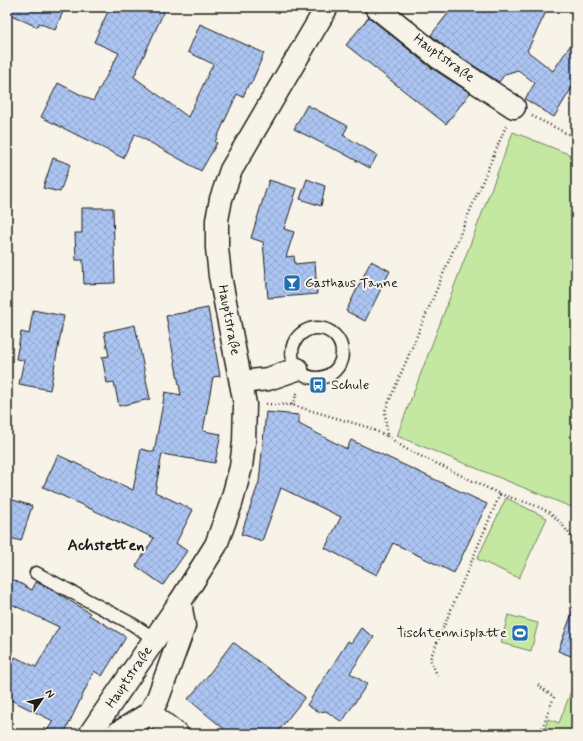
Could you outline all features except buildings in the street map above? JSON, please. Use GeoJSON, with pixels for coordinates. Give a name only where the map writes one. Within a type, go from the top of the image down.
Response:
{"type":"FeatureCollection","features":[{"type":"Feature","properties":{"kind":"street","name":"Hauptstraße"},"geometry":{"type":"LineString","coordinates":[[90,734],[180,602],[216,545],[231,504],[241,468],[244,442],[245,404],[220,276],[217,248],[217,220],[221,199],[231,170],[327,7]]}},
{"type":"Feature","properties":{"kind":"street","name":"Hauptstraße"},"geometry":{"type":"LineString","coordinates":[[376,7],[438,56],[514,107]]}},
{"type":"Feature","properties":{"kind":"street"},"geometry":{"type":"LineString","coordinates":[[240,382],[299,378]]}},
{"type":"Feature","properties":{"kind":"street"},"geometry":{"type":"LineString","coordinates":[[116,734],[150,713],[158,698],[184,626],[180,602]]}},
{"type":"Feature","properties":{"kind":"street"},"geometry":{"type":"LineString","coordinates":[[150,713],[177,734]]}},
{"type":"Feature","properties":{"kind":"lane"},"geometry":{"type":"LineString","coordinates":[[322,328],[336,336],[342,350],[340,365],[329,376],[299,378],[291,355],[295,340],[307,330],[322,328]]}},
{"type":"Feature","properties":{"kind":"lane","name":"Hauptstraße"},"geometry":{"type":"LineString","coordinates":[[36,573],[132,624],[155,639]]}},
{"type":"Feature","properties":{"kind":"path"},"geometry":{"type":"LineString","coordinates":[[387,436],[385,411],[514,107],[576,138]]}},
{"type":"Feature","properties":{"kind":"path"},"geometry":{"type":"LineString","coordinates":[[576,141],[573,149],[576,150]]}},
{"type":"Feature","properties":{"kind":"path"},"geometry":{"type":"LineString","coordinates":[[292,405],[299,378]]}},
{"type":"Feature","properties":{"kind":"path"},"geometry":{"type":"LineString","coordinates":[[245,404],[292,405],[367,427],[387,436],[406,449],[500,494],[546,510],[559,521],[574,540],[576,545]]}},
{"type":"Feature","properties":{"kind":"path"},"geometry":{"type":"LineString","coordinates":[[438,677],[430,659],[500,494]]}},
{"type":"Feature","properties":{"kind":"path"},"geometry":{"type":"LineString","coordinates":[[538,685],[554,697],[540,734]]}},
{"type":"Feature","properties":{"kind":"green space"},"geometry":{"type":"Polygon","coordinates":[[[513,132],[576,157],[576,509],[397,436],[513,132]]]}},
{"type":"Feature","properties":{"kind":"green space"},"geometry":{"type":"Polygon","coordinates":[[[506,498],[547,518],[519,578],[477,559],[506,498]]]}},
{"type":"Feature","properties":{"kind":"green space","name":"Tischtennisplatte"},"geometry":{"type":"Polygon","coordinates":[[[508,615],[538,623],[531,651],[501,643],[508,615]]]}},
{"type":"Feature","properties":{"kind":"green space"},"geometry":{"type":"Polygon","coordinates":[[[576,678],[576,734],[543,734],[548,719],[559,723],[576,678]]]}},
{"type":"Feature","properties":{"kind":"place","name":"Gasthaus Tanne"},"geometry":{"type":"Point","coordinates":[292,283]}},
{"type":"Feature","properties":{"kind":"place","name":"Schule"},"geometry":{"type":"Point","coordinates":[318,385]}},
{"type":"Feature","properties":{"kind":"place","name":"Tischtennisplatte"},"geometry":{"type":"Point","coordinates":[520,633]}},
{"type":"Feature","properties":{"kind":"district","name":"Achstetten"},"geometry":{"type":"Point","coordinates":[106,545]}}]}
